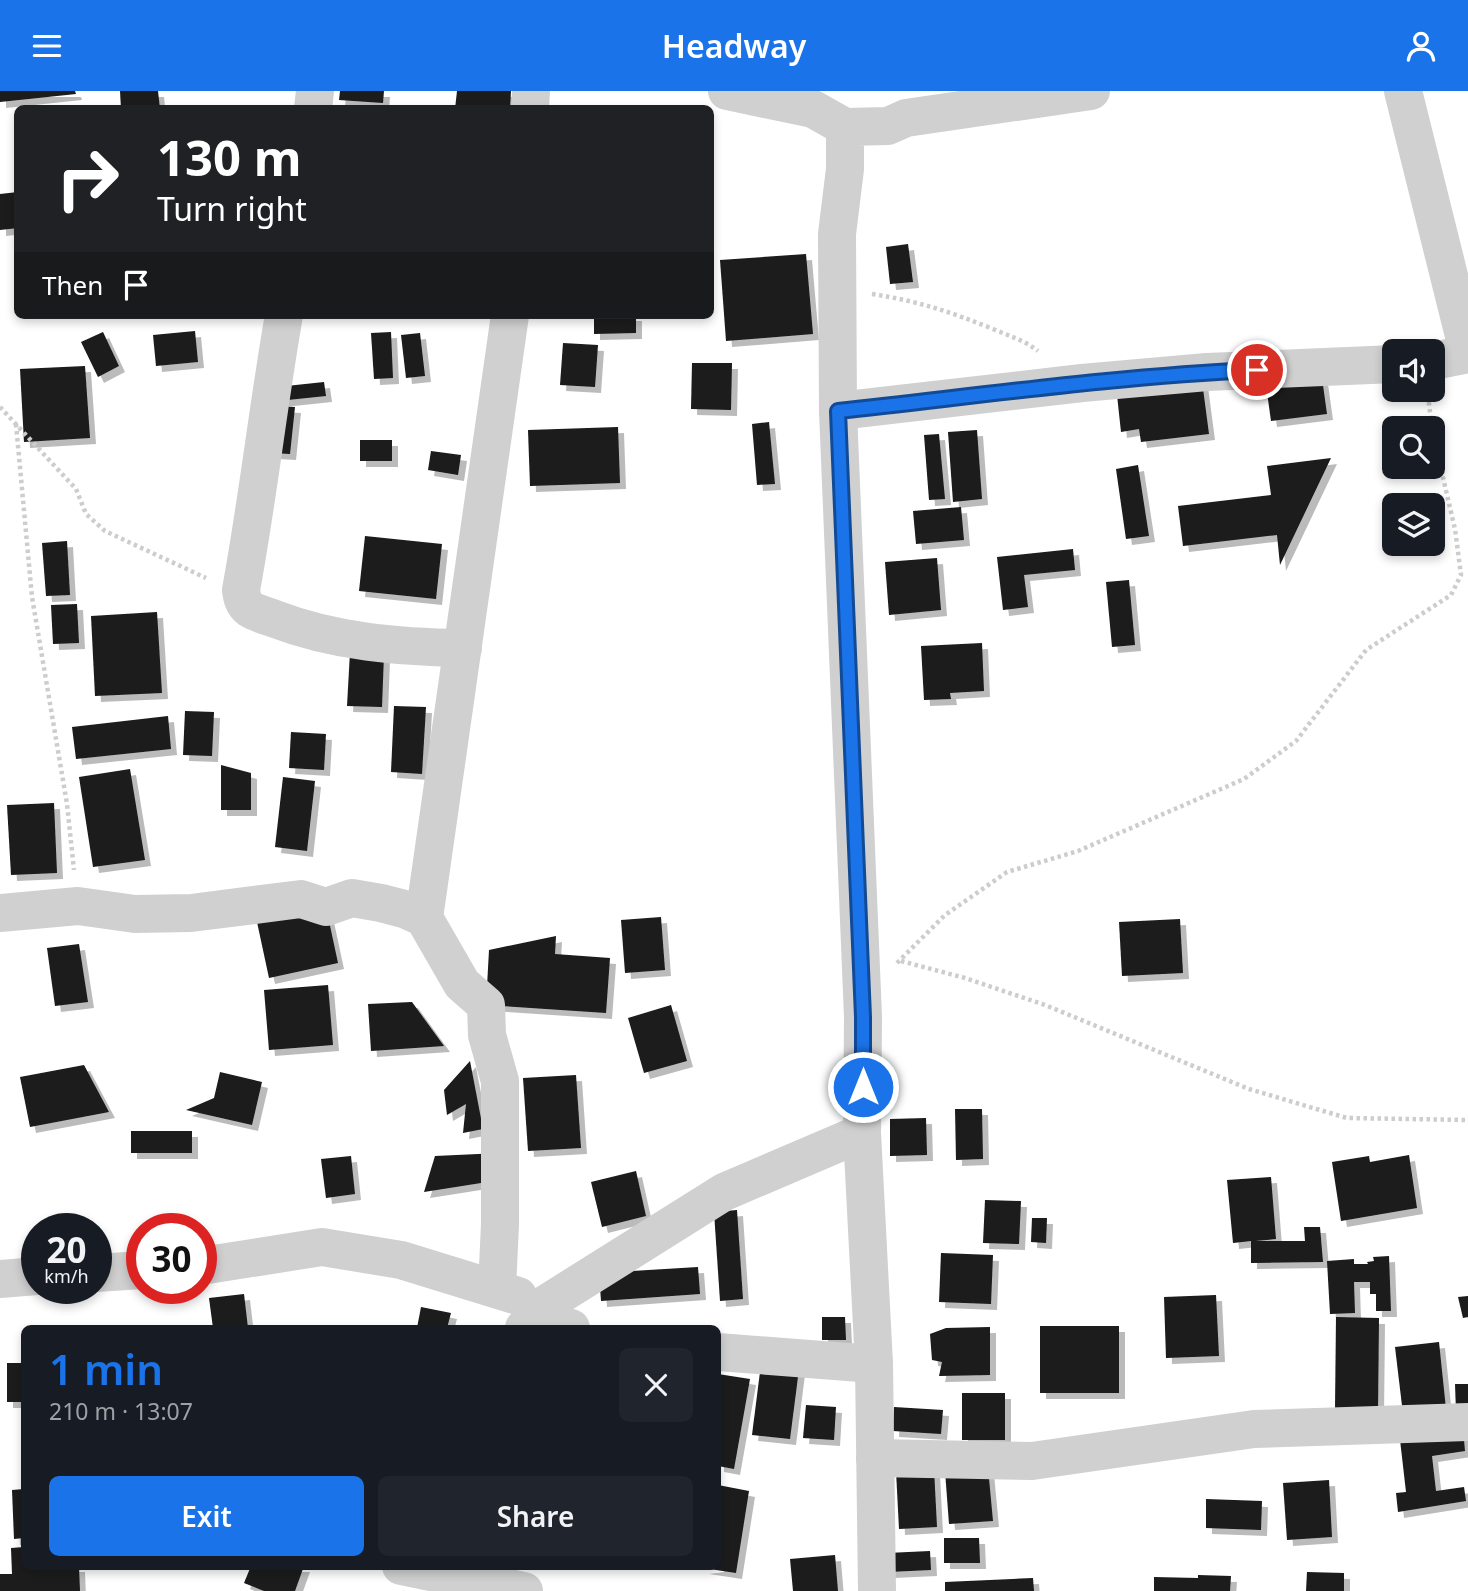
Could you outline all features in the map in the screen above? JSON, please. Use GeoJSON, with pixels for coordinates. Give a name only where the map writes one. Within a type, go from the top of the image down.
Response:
{"type":"FeatureCollection","features":[{"type":"Feature","properties":{"kind":"street"},"geometry":{"type":"LineString","coordinates":[[727,91],[828,109],[888,126],[906,118],[1091,91]]}},
{"type":"Feature","properties":{"kind":"street"},"geometry":{"type":"LineString","coordinates":[[1403,91],[1468,353],[1445,358]]}},
{"type":"Feature","properties":{"kind":"street"},"geometry":{"type":"LineString","coordinates":[[828,109],[845,169],[837,234],[838,411],[862,999],[862,1133],[874,1364],[877,1591]]}},
{"type":"Feature","properties":{"kind":"street"},"geometry":{"type":"LineString","coordinates":[[283,319],[263,439],[255,513],[241,590],[242,600],[250,609],[331,636],[375,643],[463,648]]}},
{"type":"Feature","properties":{"kind":"street"},"geometry":{"type":"LineString","coordinates":[[424,919],[509,319]]}},
{"type":"Feature","properties":{"kind":"street"},"geometry":{"type":"LineString","coordinates":[[838,411],[1082,383],[1207,372],[1382,365]]}},
{"type":"Feature","properties":{"kind":"street"},"geometry":{"type":"LineString","coordinates":[[0,913],[78,906],[135,913],[191,913],[302,899],[326,907],[352,898],[404,909],[424,919],[462,984],[486,1005],[487,1035],[500,1081],[497,1289]]}},
{"type":"Feature","properties":{"kind":"street"},"geometry":{"type":"LineString","coordinates":[[217,1263],[322,1247],[401,1261],[497,1289],[543,1320],[724,1192],[862,1133]]}},
{"type":"Feature","properties":{"kind":"street"},"geometry":{"type":"LineString","coordinates":[[0,1279],[21,1277]]}},
{"type":"Feature","properties":{"kind":"street"},"geometry":{"type":"LineString","coordinates":[[721,1352],[874,1364]]}},
{"type":"Feature","properties":{"kind":"street"},"geometry":{"type":"LineString","coordinates":[[875,1458],[1032,1461],[1254,1429],[1468,1422]]}},
{"type":"Feature","properties":{"kind":"street"},"geometry":{"type":"LineString","coordinates":[[392,1591],[398,1570]]}},
{"type":"Feature","properties":{"kind":"street"},"geometry":{"type":"LineString","coordinates":[[419,1570],[524,1591]]}},
{"type":"Feature","properties":{"kind":"path"},"geometry":{"type":"LineString","coordinates":[[837,288],[916,301],[1028,343],[1038,351]]}},
{"type":"Feature","properties":{"kind":"path"},"geometry":{"type":"LineString","coordinates":[[0,407],[76,489],[86,514],[105,531],[193,573],[241,590]]}},
{"type":"Feature","properties":{"kind":"path"},"geometry":{"type":"LineString","coordinates":[[16,424],[32,597],[67,804],[78,906]]}},
{"type":"Feature","properties":{"kind":"path"},"geometry":{"type":"LineString","coordinates":[[862,999],[945,915],[1007,872],[1078,851],[1244,779],[1296,741],[1366,650],[1451,595],[1461,575],[1455,529],[1443,479]]}},
{"type":"Feature","properties":{"kind":"path"},"geometry":{"type":"LineString","coordinates":[[900,961],[965,978],[1045,1005],[1249,1089],[1347,1118],[1468,1120]]}},
{"type":"Feature","properties":{"kind":"building"},"geometry":{"type":"Polygon","coordinates":[[[0,91],[75,91],[76,94],[0,102],[0,91]]]}},
{"type":"Feature","properties":{"kind":"building"},"geometry":{"type":"Polygon","coordinates":[[[120,91],[158,91],[160,105],[121,105],[120,91]]]}},
{"type":"Feature","properties":{"kind":"building"},"geometry":{"type":"Polygon","coordinates":[[[340,91],[384,91],[383,103],[339,100],[340,91]]]}},
{"type":"Feature","properties":{"kind":"building"},"geometry":{"type":"Polygon","coordinates":[[[457,91],[511,91],[510,105],[455,105],[457,91]]]}},
{"type":"Feature","properties":{"kind":"building"},"geometry":{"type":"Polygon","coordinates":[[[14,192],[14,228],[0,230],[0,194],[14,192]]]}},
{"type":"Feature","properties":{"kind":"building"},"geometry":{"type":"Polygon","coordinates":[[[908,244],[913,282],[890,284],[886,247],[908,244]]]}},
{"type":"Feature","properties":{"kind":"building"},"geometry":{"type":"Polygon","coordinates":[[[806,254],[813,334],[726,341],[720,260],[806,254]]]}},
{"type":"Feature","properties":{"kind":"building"},"geometry":{"type":"Polygon","coordinates":[[[594,319],[636,319],[636,333],[594,334],[594,319]]]}},
{"type":"Feature","properties":{"kind":"building"},"geometry":{"type":"Polygon","coordinates":[[[195,331],[198,362],[156,366],[153,335],[195,331]]]}},
{"type":"Feature","properties":{"kind":"building"},"geometry":{"type":"Polygon","coordinates":[[[103,332],[119,366],[98,377],[81,342],[103,332]]]}},
{"type":"Feature","properties":{"kind":"building"},"geometry":{"type":"Polygon","coordinates":[[[391,332],[393,378],[374,379],[371,333],[391,332]]]}},
{"type":"Feature","properties":{"kind":"building"},"geometry":{"type":"Polygon","coordinates":[[[420,333],[425,376],[406,378],[401,335],[420,333]]]}},
{"type":"Feature","properties":{"kind":"building"},"geometry":{"type":"Polygon","coordinates":[[[563,343],[598,345],[595,387],[560,385],[563,343]]]}},
{"type":"Feature","properties":{"kind":"building"},"geometry":{"type":"Polygon","coordinates":[[[692,363],[732,363],[731,410],[691,409],[692,363]]]}},
{"type":"Feature","properties":{"kind":"building"},"geometry":{"type":"Polygon","coordinates":[[[85,366],[90,438],[24,442],[20,369],[85,366]]]}},
{"type":"Feature","properties":{"kind":"building"},"geometry":{"type":"Polygon","coordinates":[[[1322,378],[1327,414],[1271,421],[1266,385],[1322,378]]]}},
{"type":"Feature","properties":{"kind":"building"},"geometry":{"type":"Polygon","coordinates":[[[1202,381],[1209,434],[1141,442],[1139,429],[1121,432],[1117,395],[1202,381]]]}},
{"type":"Feature","properties":{"kind":"building"},"geometry":{"type":"Polygon","coordinates":[[[324,382],[326,396],[278,401],[277,387],[324,382]]]}},
{"type":"Feature","properties":{"kind":"building"},"geometry":{"type":"Polygon","coordinates":[[[276,406],[295,407],[290,454],[272,453],[276,406]]]}},
{"type":"Feature","properties":{"kind":"building"},"geometry":{"type":"Polygon","coordinates":[[[769,422],[775,484],[757,485],[752,424],[769,422]]]}},
{"type":"Feature","properties":{"kind":"building"},"geometry":{"type":"Polygon","coordinates":[[[618,427],[620,483],[530,486],[528,430],[618,427]]]}},
{"type":"Feature","properties":{"kind":"building"},"geometry":{"type":"Polygon","coordinates":[[[977,430],[982,499],[953,502],[948,432],[977,430]]]}},
{"type":"Feature","properties":{"kind":"building"},"geometry":{"type":"Polygon","coordinates":[[[939,434],[945,499],[929,500],[924,435],[939,434]]]}},
{"type":"Feature","properties":{"kind":"building"},"geometry":{"type":"Polygon","coordinates":[[[360,440],[392,440],[392,461],[360,461],[360,440]]]}},
{"type":"Feature","properties":{"kind":"building"},"geometry":{"type":"Polygon","coordinates":[[[431,451],[461,455],[458,475],[428,470],[431,451]]]}},
{"type":"Feature","properties":{"kind":"building"},"geometry":{"type":"Polygon","coordinates":[[[1331,458],[1280,565],[1277,535],[1183,546],[1178,506],[1271,495],[1267,466],[1331,458]]]}},
{"type":"Feature","properties":{"kind":"building"},"geometry":{"type":"Polygon","coordinates":[[[1138,465],[1149,536],[1126,539],[1116,469],[1138,465]]]}},
{"type":"Feature","properties":{"kind":"building"},"geometry":{"type":"Polygon","coordinates":[[[961,507],[964,540],[916,544],[913,511],[961,507]]]}},
{"type":"Feature","properties":{"kind":"building"},"geometry":{"type":"Polygon","coordinates":[[[365,536],[442,544],[436,599],[359,591],[365,536]]]}},
{"type":"Feature","properties":{"kind":"building"},"geometry":{"type":"Polygon","coordinates":[[[67,541],[70,595],[46,596],[42,543],[67,541]]]}},
{"type":"Feature","properties":{"kind":"building"},"geometry":{"type":"Polygon","coordinates":[[[1073,549],[1075,570],[1024,575],[1028,607],[1003,610],[997,557],[1073,549]]]}},
{"type":"Feature","properties":{"kind":"building"},"geometry":{"type":"Polygon","coordinates":[[[937,558],[941,610],[889,615],[885,562],[937,558]]]}},
{"type":"Feature","properties":{"kind":"building"},"geometry":{"type":"Polygon","coordinates":[[[1129,580],[1135,645],[1112,647],[1106,582],[1129,580]]]}},
{"type":"Feature","properties":{"kind":"building"},"geometry":{"type":"Polygon","coordinates":[[[77,604],[79,643],[53,644],[51,605],[77,604]]]}},
{"type":"Feature","properties":{"kind":"building"},"geometry":{"type":"Polygon","coordinates":[[[157,612],[162,693],[95,696],[91,616],[157,612]]]}},
{"type":"Feature","properties":{"kind":"building"},"geometry":{"type":"Polygon","coordinates":[[[982,643],[984,691],[950,693],[951,699],[924,700],[921,646],[982,643]]]}},
{"type":"Feature","properties":{"kind":"building"},"geometry":{"type":"Polygon","coordinates":[[[350,652],[384,654],[382,707],[347,706],[350,652]]]}},
{"type":"Feature","properties":{"kind":"building"},"geometry":{"type":"Polygon","coordinates":[[[394,706],[426,707],[422,774],[391,772],[394,706]]]}},
{"type":"Feature","properties":{"kind":"building"},"geometry":{"type":"Polygon","coordinates":[[[185,711],[214,712],[212,756],[183,755],[185,711]]]}},
{"type":"Feature","properties":{"kind":"building"},"geometry":{"type":"Polygon","coordinates":[[[168,716],[171,749],[76,759],[72,727],[168,716]]]}},
{"type":"Feature","properties":{"kind":"building"},"geometry":{"type":"Polygon","coordinates":[[[291,732],[326,734],[324,770],[289,768],[291,732]]]}},
{"type":"Feature","properties":{"kind":"building"},"geometry":{"type":"Polygon","coordinates":[[[221,765],[251,773],[251,810],[221,810],[221,765]]]}},
{"type":"Feature","properties":{"kind":"building"},"geometry":{"type":"Polygon","coordinates":[[[130,769],[145,860],[93,867],[79,777],[130,769]]]}},
{"type":"Feature","properties":{"kind":"building"},"geometry":{"type":"Polygon","coordinates":[[[283,777],[315,781],[307,851],[275,847],[283,777]]]}},
{"type":"Feature","properties":{"kind":"building"},"geometry":{"type":"Polygon","coordinates":[[[54,803],[57,873],[11,875],[7,805],[54,803]]]}},
{"type":"Feature","properties":{"kind":"building"},"geometry":{"type":"Polygon","coordinates":[[[326,907],[338,963],[269,978],[257,922],[326,907]]]}},
{"type":"Feature","properties":{"kind":"building"},"geometry":{"type":"Polygon","coordinates":[[[661,917],[665,970],[625,973],[621,920],[661,917]]]}},
{"type":"Feature","properties":{"kind":"building"},"geometry":{"type":"Polygon","coordinates":[[[1180,919],[1183,973],[1122,976],[1119,922],[1180,919]]]}},
{"type":"Feature","properties":{"kind":"building"},"geometry":{"type":"Polygon","coordinates":[[[556,936],[555,954],[610,958],[606,1013],[486,1005],[489,950],[556,936]]]}},
{"type":"Feature","properties":{"kind":"building"},"geometry":{"type":"Polygon","coordinates":[[[79,944],[88,1002],[55,1006],[47,948],[79,944]]]}},
{"type":"Feature","properties":{"kind":"building"},"geometry":{"type":"Polygon","coordinates":[[[328,985],[333,1045],[269,1050],[264,990],[328,985]]]}},
{"type":"Feature","properties":{"kind":"building"},"geometry":{"type":"Polygon","coordinates":[[[412,1002],[444,1046],[371,1051],[368,1004],[412,1002]]]}},
{"type":"Feature","properties":{"kind":"building"},"geometry":{"type":"Polygon","coordinates":[[[671,1005],[687,1061],[644,1073],[628,1018],[671,1005]]]}},
{"type":"Feature","properties":{"kind":"building"},"geometry":{"type":"Polygon","coordinates":[[[470,1061],[483,1129],[463,1133],[466,1104],[447,1115],[444,1090],[470,1061]]]}},
{"type":"Feature","properties":{"kind":"building"},"geometry":{"type":"Polygon","coordinates":[[[84,1065],[109,1112],[30,1127],[20,1077],[84,1065]]]}},
{"type":"Feature","properties":{"kind":"building"},"geometry":{"type":"Polygon","coordinates":[[[220,1072],[262,1082],[252,1125],[186,1110],[214,1098],[220,1072]]]}},
{"type":"Feature","properties":{"kind":"building"},"geometry":{"type":"Polygon","coordinates":[[[576,1075],[581,1148],[528,1151],[523,1078],[576,1075]]]}},
{"type":"Feature","properties":{"kind":"building"},"geometry":{"type":"Polygon","coordinates":[[[955,1109],[982,1109],[983,1159],[956,1160],[955,1109]]]}},
{"type":"Feature","properties":{"kind":"building"},"geometry":{"type":"Polygon","coordinates":[[[926,1118],[927,1155],[890,1156],[890,1119],[926,1118]]]}},
{"type":"Feature","properties":{"kind":"building"},"geometry":{"type":"Polygon","coordinates":[[[131,1131],[192,1131],[192,1153],[131,1153],[131,1131]]]}},
{"type":"Feature","properties":{"kind":"building"},"geometry":{"type":"Polygon","coordinates":[[[500,1153],[481,1183],[424,1192],[435,1156],[500,1153]]]}},
{"type":"Feature","properties":{"kind":"building"},"geometry":{"type":"Polygon","coordinates":[[[1409,1155],[1417,1208],[1341,1221],[1332,1162],[1369,1156],[1370,1162],[1409,1155]]]}},
{"type":"Feature","properties":{"kind":"building"},"geometry":{"type":"Polygon","coordinates":[[[351,1156],[355,1194],[326,1198],[321,1159],[351,1156]]]}},
{"type":"Feature","properties":{"kind":"building"},"geometry":{"type":"Polygon","coordinates":[[[636,1171],[646,1216],[602,1227],[591,1182],[636,1171]]]}},
{"type":"Feature","properties":{"kind":"building"},"geometry":{"type":"Polygon","coordinates":[[[1271,1177],[1276,1239],[1255,1241],[1305,1241],[1304,1227],[1320,1227],[1323,1262],[1251,1263],[1251,1241],[1233,1243],[1227,1180],[1271,1177]]]}},
{"type":"Feature","properties":{"kind":"building"},"geometry":{"type":"Polygon","coordinates":[[[985,1200],[1021,1201],[1019,1244],[983,1243],[985,1200]]]}},
{"type":"Feature","properties":{"kind":"building"},"geometry":{"type":"Polygon","coordinates":[[[737,1210],[743,1299],[720,1301],[714,1212],[737,1210]]]}},
{"type":"Feature","properties":{"kind":"building"},"geometry":{"type":"Polygon","coordinates":[[[1032,1218],[1047,1218],[1046,1243],[1031,1242],[1032,1218]]]}},
{"type":"Feature","properties":{"kind":"building"},"geometry":{"type":"Polygon","coordinates":[[[941,1253],[993,1255],[991,1304],[939,1302],[941,1253]]]}},
{"type":"Feature","properties":{"kind":"building"},"geometry":{"type":"Polygon","coordinates":[[[1389,1256],[1391,1311],[1376,1311],[1376,1294],[1370,1294],[1370,1282],[1354,1282],[1355,1313],[1330,1314],[1327,1261],[1354,1259],[1354,1264],[1368,1264],[1367,1262],[1374,1261],[1373,1257],[1389,1256]]]}},
{"type":"Feature","properties":{"kind":"building"},"geometry":{"type":"Polygon","coordinates":[[[698,1267],[700,1294],[601,1301],[599,1273],[698,1267]]]}},
{"type":"Feature","properties":{"kind":"building"},"geometry":{"type":"Polygon","coordinates":[[[244,1294],[248,1325],[213,1325],[210,1304],[217,1304],[217,1297],[244,1294]]]}},
{"type":"Feature","properties":{"kind":"building"},"geometry":{"type":"Polygon","coordinates":[[[1216,1295],[1219,1356],[1166,1358],[1164,1297],[1216,1295]]]}},
{"type":"Feature","properties":{"kind":"building"},"geometry":{"type":"Polygon","coordinates":[[[1468,1296],[1468,1317],[1463,1318],[1458,1297],[1468,1296]]]}},
{"type":"Feature","properties":{"kind":"building"},"geometry":{"type":"Polygon","coordinates":[[[421,1307],[451,1313],[448,1325],[418,1325],[421,1307]]]}},
{"type":"Feature","properties":{"kind":"building"},"geometry":{"type":"Polygon","coordinates":[[[822,1317],[845,1317],[846,1340],[822,1340],[822,1317]]]}},
{"type":"Feature","properties":{"kind":"building"},"geometry":{"type":"Polygon","coordinates":[[[1336,1317],[1379,1318],[1378,1410],[1335,1409],[1336,1317]]]}},
{"type":"Feature","properties":{"kind":"building"},"geometry":{"type":"Polygon","coordinates":[[[1040,1326],[1119,1326],[1119,1393],[1040,1393],[1040,1326]]]}},
{"type":"Feature","properties":{"kind":"building"},"geometry":{"type":"Polygon","coordinates":[[[990,1327],[990,1375],[939,1376],[942,1362],[932,1360],[930,1334],[946,1328],[990,1327]]]}},
{"type":"Feature","properties":{"kind":"building"},"geometry":{"type":"Polygon","coordinates":[[[1439,1342],[1446,1409],[1403,1414],[1395,1347],[1439,1342]]]}},
{"type":"Feature","properties":{"kind":"building"},"geometry":{"type":"Polygon","coordinates":[[[7,1363],[21,1363],[21,1402],[7,1402],[7,1363]]]}},
{"type":"Feature","properties":{"kind":"building"},"geometry":{"type":"Polygon","coordinates":[[[761,1364],[799,1369],[790,1439],[752,1435],[761,1364]]]}},
{"type":"Feature","properties":{"kind":"building"},"geometry":{"type":"Polygon","coordinates":[[[721,1374],[750,1379],[734,1469],[721,1467],[721,1374]]]}},
{"type":"Feature","properties":{"kind":"building"},"geometry":{"type":"Polygon","coordinates":[[[1455,1384],[1468,1384],[1468,1411],[1456,1412],[1455,1384]]]}},
{"type":"Feature","properties":{"kind":"building"},"geometry":{"type":"Polygon","coordinates":[[[962,1393],[1005,1393],[1005,1440],[962,1440],[962,1393]]]}},
{"type":"Feature","properties":{"kind":"building"},"geometry":{"type":"Polygon","coordinates":[[[806,1405],[836,1407],[834,1440],[803,1438],[806,1405]]]}},
{"type":"Feature","properties":{"kind":"building"},"geometry":{"type":"Polygon","coordinates":[[[894,1407],[943,1410],[941,1434],[893,1431],[894,1407]]]}},
{"type":"Feature","properties":{"kind":"building"},"geometry":{"type":"Polygon","coordinates":[[[1463,1429],[1465,1451],[1432,1456],[1436,1491],[1464,1487],[1466,1501],[1398,1512],[1396,1493],[1406,1492],[1399,1431],[1463,1429]]]}},
{"type":"Feature","properties":{"kind":"building"},"geometry":{"type":"Polygon","coordinates":[[[988,1468],[993,1521],[949,1524],[945,1471],[988,1468]]]}},
{"type":"Feature","properties":{"kind":"building"},"geometry":{"type":"Polygon","coordinates":[[[934,1469],[937,1527],[899,1529],[896,1471],[934,1469]]]}},
{"type":"Feature","properties":{"kind":"building"},"geometry":{"type":"Polygon","coordinates":[[[1329,1480],[1332,1537],[1287,1540],[1283,1483],[1329,1480]]]}},
{"type":"Feature","properties":{"kind":"building"},"geometry":{"type":"Polygon","coordinates":[[[721,1486],[749,1491],[736,1573],[716,1570],[721,1570],[721,1486]]]}},
{"type":"Feature","properties":{"kind":"building"},"geometry":{"type":"Polygon","coordinates":[[[21,1489],[21,1538],[14,1539],[12,1490],[21,1489]]]}},
{"type":"Feature","properties":{"kind":"building"},"geometry":{"type":"Polygon","coordinates":[[[1206,1499],[1262,1501],[1261,1530],[1206,1528],[1206,1499]]]}},
{"type":"Feature","properties":{"kind":"building"},"geometry":{"type":"Polygon","coordinates":[[[944,1538],[979,1538],[980,1563],[944,1563],[944,1538]]]}},
{"type":"Feature","properties":{"kind":"building"},"geometry":{"type":"Polygon","coordinates":[[[21,1547],[21,1570],[79,1570],[80,1591],[0,1591],[0,1574],[12,1574],[11,1548],[21,1547]]]}},
{"type":"Feature","properties":{"kind":"building"},"geometry":{"type":"Polygon","coordinates":[[[930,1551],[931,1570],[888,1572],[887,1553],[930,1551]]]}},
{"type":"Feature","properties":{"kind":"building"},"geometry":{"type":"Polygon","coordinates":[[[835,1555],[838,1591],[793,1591],[790,1559],[835,1555]]]}},
{"type":"Feature","properties":{"kind":"building"},"geometry":{"type":"Polygon","coordinates":[[[249,1570],[303,1570],[295,1591],[264,1591],[244,1583],[249,1570]]]}},
{"type":"Feature","properties":{"kind":"building"},"geometry":{"type":"Polygon","coordinates":[[[1307,1572],[1344,1573],[1344,1591],[1306,1591],[1307,1572]]]}},
{"type":"Feature","properties":{"kind":"building"},"geometry":{"type":"Polygon","coordinates":[[[1198,1575],[1231,1576],[1230,1591],[1154,1591],[1154,1577],[1198,1578],[1198,1575]]]}},
{"type":"Feature","properties":{"kind":"building"},"geometry":{"type":"Polygon","coordinates":[[[1033,1578],[1034,1591],[945,1591],[945,1582],[1033,1578]]]}},
{"type":"Feature","properties":{"kind":"route"},"geometry":{"type":"LineString","coordinates":[[863,1087],[863,1017],[838,411],[1082,383],[1257,370]]}}]}
